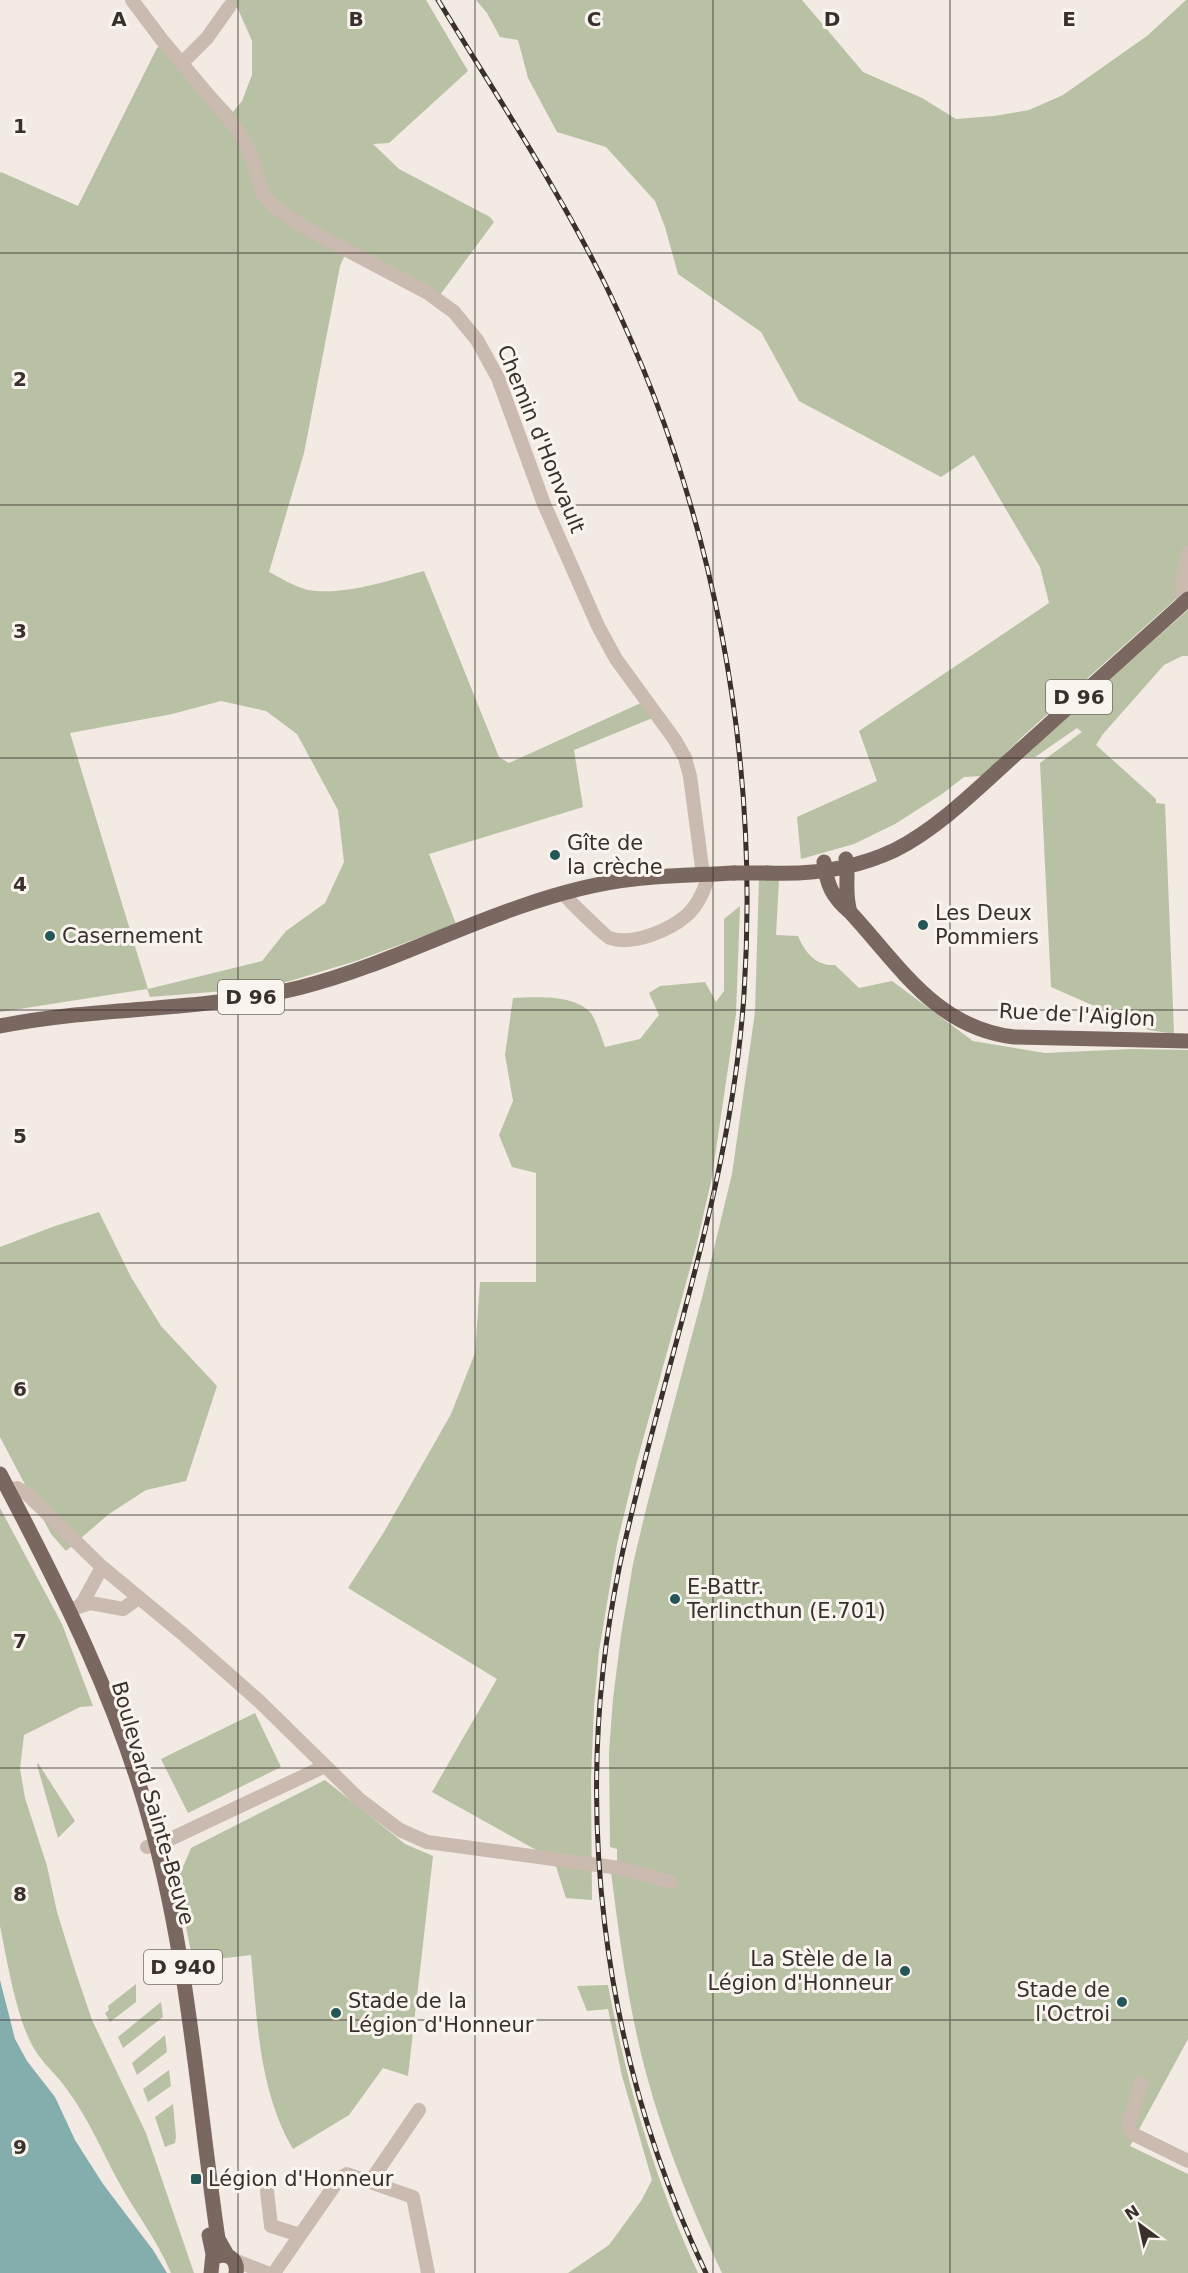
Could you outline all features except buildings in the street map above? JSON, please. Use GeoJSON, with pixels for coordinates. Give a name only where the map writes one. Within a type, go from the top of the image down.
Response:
{"type":"FeatureCollection","features":[{"type":"Feature","properties":{"kind":"main road","name":"D 96"},"geometry":{"type":"LineString","coordinates":[[0,1026],[49,1018],[235,999],[292,990],[347,974],[504,912],[564,894],[626,880],[734,873],[800,874],[846,861],[872,859],[904,845],[937,822],[1186,601]]}},
{"type":"Feature","properties":{"kind":"main road"},"geometry":{"type":"LineString","coordinates":[[846,861],[845,894],[850,912]]}},
{"type":"Feature","properties":{"kind":"main road","name":"Rue de l'Aiglon"},"geometry":{"type":"LineString","coordinates":[[824,866],[826,883],[833,895],[932,1002],[967,1025],[991,1033],[1032,1038],[1188,1041]]}},
{"type":"Feature","properties":{"kind":"main road","name":"Boulevard Sainte-Beuve"},"geometry":{"type":"LineString","coordinates":[[0,1474],[74,1609],[84,1643],[105,1686],[139,1783],[178,1978],[209,2236],[213,2251],[211,2267]]}},
{"type":"Feature","properties":{"kind":"main road","name":"Boulevard Sainte-Beuve"},"geometry":{"type":"LineString","coordinates":[[152,1846],[184,1977],[218,2239],[233,2265]]}},
{"type":"Feature","properties":{"kind":"main road"},"geometry":{"type":"LineString","coordinates":[[211,2267],[217,2256],[233,2265]]}},
{"type":"Feature","properties":{"kind":"street","name":"Chemin d'Honvault"},"geometry":{"type":"LineString","coordinates":[[132,0],[244,139],[263,194],[274,207],[307,229],[428,293],[454,312],[480,345],[501,386],[544,504],[598,626],[616,659],[675,740],[685,758],[690,776],[705,875]]}},
{"type":"Feature","properties":{"kind":"street"},"geometry":{"type":"LineString","coordinates":[[182,63],[207,38],[229,7]]}},
{"type":"Feature","properties":{"kind":"street"},"geometry":{"type":"LineString","coordinates":[[1186,601],[1182,581],[1188,553]]}},
{"type":"Feature","properties":{"kind":"street"},"geometry":{"type":"LineString","coordinates":[[564,894],[569,902],[583,912],[604,935],[616,940],[632,940],[645,938],[687,915],[700,897],[705,875]]}},
{"type":"Feature","properties":{"kind":"street"},"geometry":{"type":"LineString","coordinates":[[9,1491],[17,1488],[27,1494],[102,1567],[224,1669],[354,1794],[383,1818],[421,1841],[620,1868],[671,1881]]}},
{"type":"Feature","properties":{"kind":"street"},"geometry":{"type":"LineString","coordinates":[[74,1609],[83,1602],[102,1567]]}},
{"type":"Feature","properties":{"kind":"street"},"geometry":{"type":"LineString","coordinates":[[74,1609],[94,1604],[123,1610],[138,1598]]}},
{"type":"Feature","properties":{"kind":"street"},"geometry":{"type":"LineString","coordinates":[[152,1846],[325,1766]]}},
{"type":"Feature","properties":{"kind":"street"},"geometry":{"type":"LineString","coordinates":[[1141,2083],[1128,2124],[1129,2128],[1133,2134],[1188,2161]]}},
{"type":"Feature","properties":{"kind":"street"},"geometry":{"type":"LineString","coordinates":[[370,2182],[419,2110]]}},
{"type":"Feature","properties":{"kind":"street"},"geometry":{"type":"LineString","coordinates":[[274,2273],[342,2176],[350,2174],[413,2197],[428,2273]]}},
{"type":"Feature","properties":{"kind":"street"},"geometry":{"type":"LineString","coordinates":[[267,2192],[271,2226],[300,2235]]}},
{"type":"Feature","properties":{"kind":"street"},"geometry":{"type":"LineString","coordinates":[[233,2265],[262,2271]]}},
{"type":"Feature","properties":{"kind":"green space"},"geometry":{"type":"Polygon","coordinates":[[[225,0],[426,0],[468,71],[389,143],[373,144],[399,169],[490,217],[494,222],[440,295],[349,246],[340,266],[304,453],[269,572],[303,589],[337,591],[367,586],[424,571],[499,757],[509,763],[643,702],[655,717],[574,750],[583,807],[429,854],[456,924],[356,961],[290,981],[249,989],[150,997],[147,989],[0,1012],[0,174],[1,172],[78,206],[157,48],[169,42],[233,112],[242,101],[252,75],[252,41],[238,9],[225,0]],[[221,701],[172,714],[70,733],[148,989],[262,961],[286,931],[325,903],[344,862],[338,810],[297,734],[266,711],[221,701]]]}},
{"type":"Feature","properties":{"kind":"green space"},"geometry":{"type":"Polygon","coordinates":[[[476,0],[802,0],[863,72],[922,98],[956,119],[1029,110],[1063,95],[1147,36],[1188,0],[1188,588],[1023,736],[982,776],[964,777],[895,824],[854,844],[801,859],[797,817],[877,781],[859,731],[1049,603],[1040,567],[974,455],[941,477],[799,401],[761,332],[678,274],[655,201],[606,147],[557,132],[528,78],[518,40],[500,37],[487,13],[476,0]]]}},
{"type":"Feature","properties":{"kind":"green space"},"geometry":{"type":"Polygon","coordinates":[[[1188,610],[1188,656],[1182,656],[1164,665],[1096,745],[1156,799],[1156,803],[1165,804],[1174,1034],[1149,1030],[1051,987],[1040,763],[1082,732],[1077,728],[1035,757],[1020,758],[1188,610]]]}},
{"type":"Feature","properties":{"kind":"green space"},"geometry":{"type":"Polygon","coordinates":[[[759,879],[779,880],[776,935],[798,936],[812,957],[822,963],[835,965],[859,988],[892,981],[973,1041],[1045,1053],[1132,1049],[1188,1050],[1188,2039],[1130,2146],[1188,2174],[1188,2273],[722,2273],[684,2186],[662,2127],[637,2036],[619,1934],[611,1872],[617,1864],[617,1849],[610,1847],[609,1752],[613,1699],[633,1564],[732,1174],[755,1012],[759,879]]]}},
{"type":"Feature","properties":{"kind":"green space"},"geometry":{"type":"Polygon","coordinates":[[[740,906],[736,1014],[712,1177],[697,1243],[636,1465],[617,1544],[599,1651],[591,1779],[592,1900],[566,1898],[554,1860],[432,1792],[497,1679],[348,1588],[384,1532],[451,1414],[475,1353],[480,1282],[536,1282],[536,1173],[512,1167],[499,1135],[513,1101],[505,1055],[513,998],[564,999],[583,1006],[590,1012],[597,1024],[605,1047],[640,1039],[659,1015],[649,993],[660,986],[705,982],[716,1002],[724,991],[724,919],[740,906]]]}},
{"type":"Feature","properties":{"kind":"green space"},"geometry":{"type":"Polygon","coordinates":[[[99,1212],[131,1277],[161,1326],[217,1386],[186,1481],[146,1490],[109,1514],[66,1551],[51,1534],[0,1437],[0,1247],[99,1212]]]}},
{"type":"Feature","properties":{"kind":"green space"},"geometry":{"type":"Polygon","coordinates":[[[0,1508],[62,1624],[93,1706],[80,1707],[24,1735],[20,1769],[25,1798],[47,1866],[57,1912],[92,2020],[146,2133],[194,2273],[171,2273],[82,2112],[64,2085],[40,2058],[21,2019],[0,1926],[0,1508]]]}},
{"type":"Feature","properties":{"kind":"green space"},"geometry":{"type":"Polygon","coordinates":[[[255,1713],[281,1767],[188,1813],[161,1759],[255,1713]]]}},
{"type":"Feature","properties":{"kind":"green space"},"geometry":{"type":"Polygon","coordinates":[[[38,1763],[75,1821],[58,1838],[37,1765],[38,1763]]]}},
{"type":"Feature","properties":{"kind":"green space","name":"Stade de la Légion d'Honneur"},"geometry":{"type":"Polygon","coordinates":[[[325,1780],[405,1844],[433,1856],[408,2076],[383,2068],[349,2115],[293,2149],[282,2127],[266,2079],[258,2030],[251,1955],[193,1962],[177,1881],[191,1848],[325,1780]]]}},
{"type":"Feature","properties":{"kind":"green space"},"geometry":{"type":"Polygon","coordinates":[[[136,1984],[136,2002],[110,2022],[105,2013],[109,2010],[108,2006],[136,1984]]]}},
{"type":"Feature","properties":{"kind":"green space"},"geometry":{"type":"Polygon","coordinates":[[[608,1985],[624,2060],[644,2132],[668,2203],[698,2273],[568,2273],[609,2245],[641,2201],[652,2180],[622,2076],[608,2009],[587,2011],[577,1986],[608,1985]]]}},
{"type":"Feature","properties":{"kind":"green space"},"geometry":{"type":"Polygon","coordinates":[[[161,2002],[163,2017],[123,2048],[118,2037],[161,2002]]]}},
{"type":"Feature","properties":{"kind":"green space"},"geometry":{"type":"Polygon","coordinates":[[[165,2035],[167,2052],[137,2075],[132,2063],[165,2035]]]}},
{"type":"Feature","properties":{"kind":"green space"},"geometry":{"type":"Polygon","coordinates":[[[169,2070],[171,2086],[148,2102],[143,2089],[169,2070]]]}},
{"type":"Feature","properties":{"kind":"green space"},"geometry":{"type":"Polygon","coordinates":[[[173,2104],[175,2143],[165,2147],[155,2117],[173,2104]]]}},
{"type":"Feature","properties":{"kind":"water"},"geometry":{"type":"Polygon","coordinates":[[[0,1980],[15,2039],[27,2061],[55,2097],[75,2140],[103,2184],[153,2250],[167,2273],[0,2273],[0,1980]]]}},
{"type":"Feature","properties":{"kind":"railway"},"geometry":{"type":"LineString","coordinates":[[438,0],[568,214],[607,288],[644,371],[675,456],[701,543],[721,632],[736,722],[744,812],[747,903],[744,994],[737,1067],[710,1210],[620,1564],[605,1654],[598,1744],[598,1835],[605,1926],[619,2015],[641,2103],[670,2189],[706,2273]]}},
{"type":"Feature","properties":{"kind":"place","name":"Gîte de la crèche"},"geometry":{"type":"Point","coordinates":[555,855]}},
{"type":"Feature","properties":{"kind":"place","name":"Les Deux Pommiers"},"geometry":{"type":"Point","coordinates":[923,925]}},
{"type":"Feature","properties":{"kind":"place","name":"Casernement"},"geometry":{"type":"Point","coordinates":[50,936]}},
{"type":"Feature","properties":{"kind":"place","name":"E-Battr. Terlincthun (E.701)"},"geometry":{"type":"Point","coordinates":[675,1599]}},
{"type":"Feature","properties":{"kind":"place","name":"La Stèle de la Légion d'Honneur"},"geometry":{"type":"Point","coordinates":[905,1971]}},
{"type":"Feature","properties":{"kind":"place","name":"Stade de l'Octroi"},"geometry":{"type":"Point","coordinates":[1122,2002]}},
{"type":"Feature","properties":{"kind":"place","name":"Stade de la Légion d'Honneur"},"geometry":{"type":"Point","coordinates":[336,2013]}},
{"type":"Feature","properties":{"kind":"place","name":"Légion d'Honneur"},"geometry":{"type":"Point","coordinates":[196,2179]}}]}
